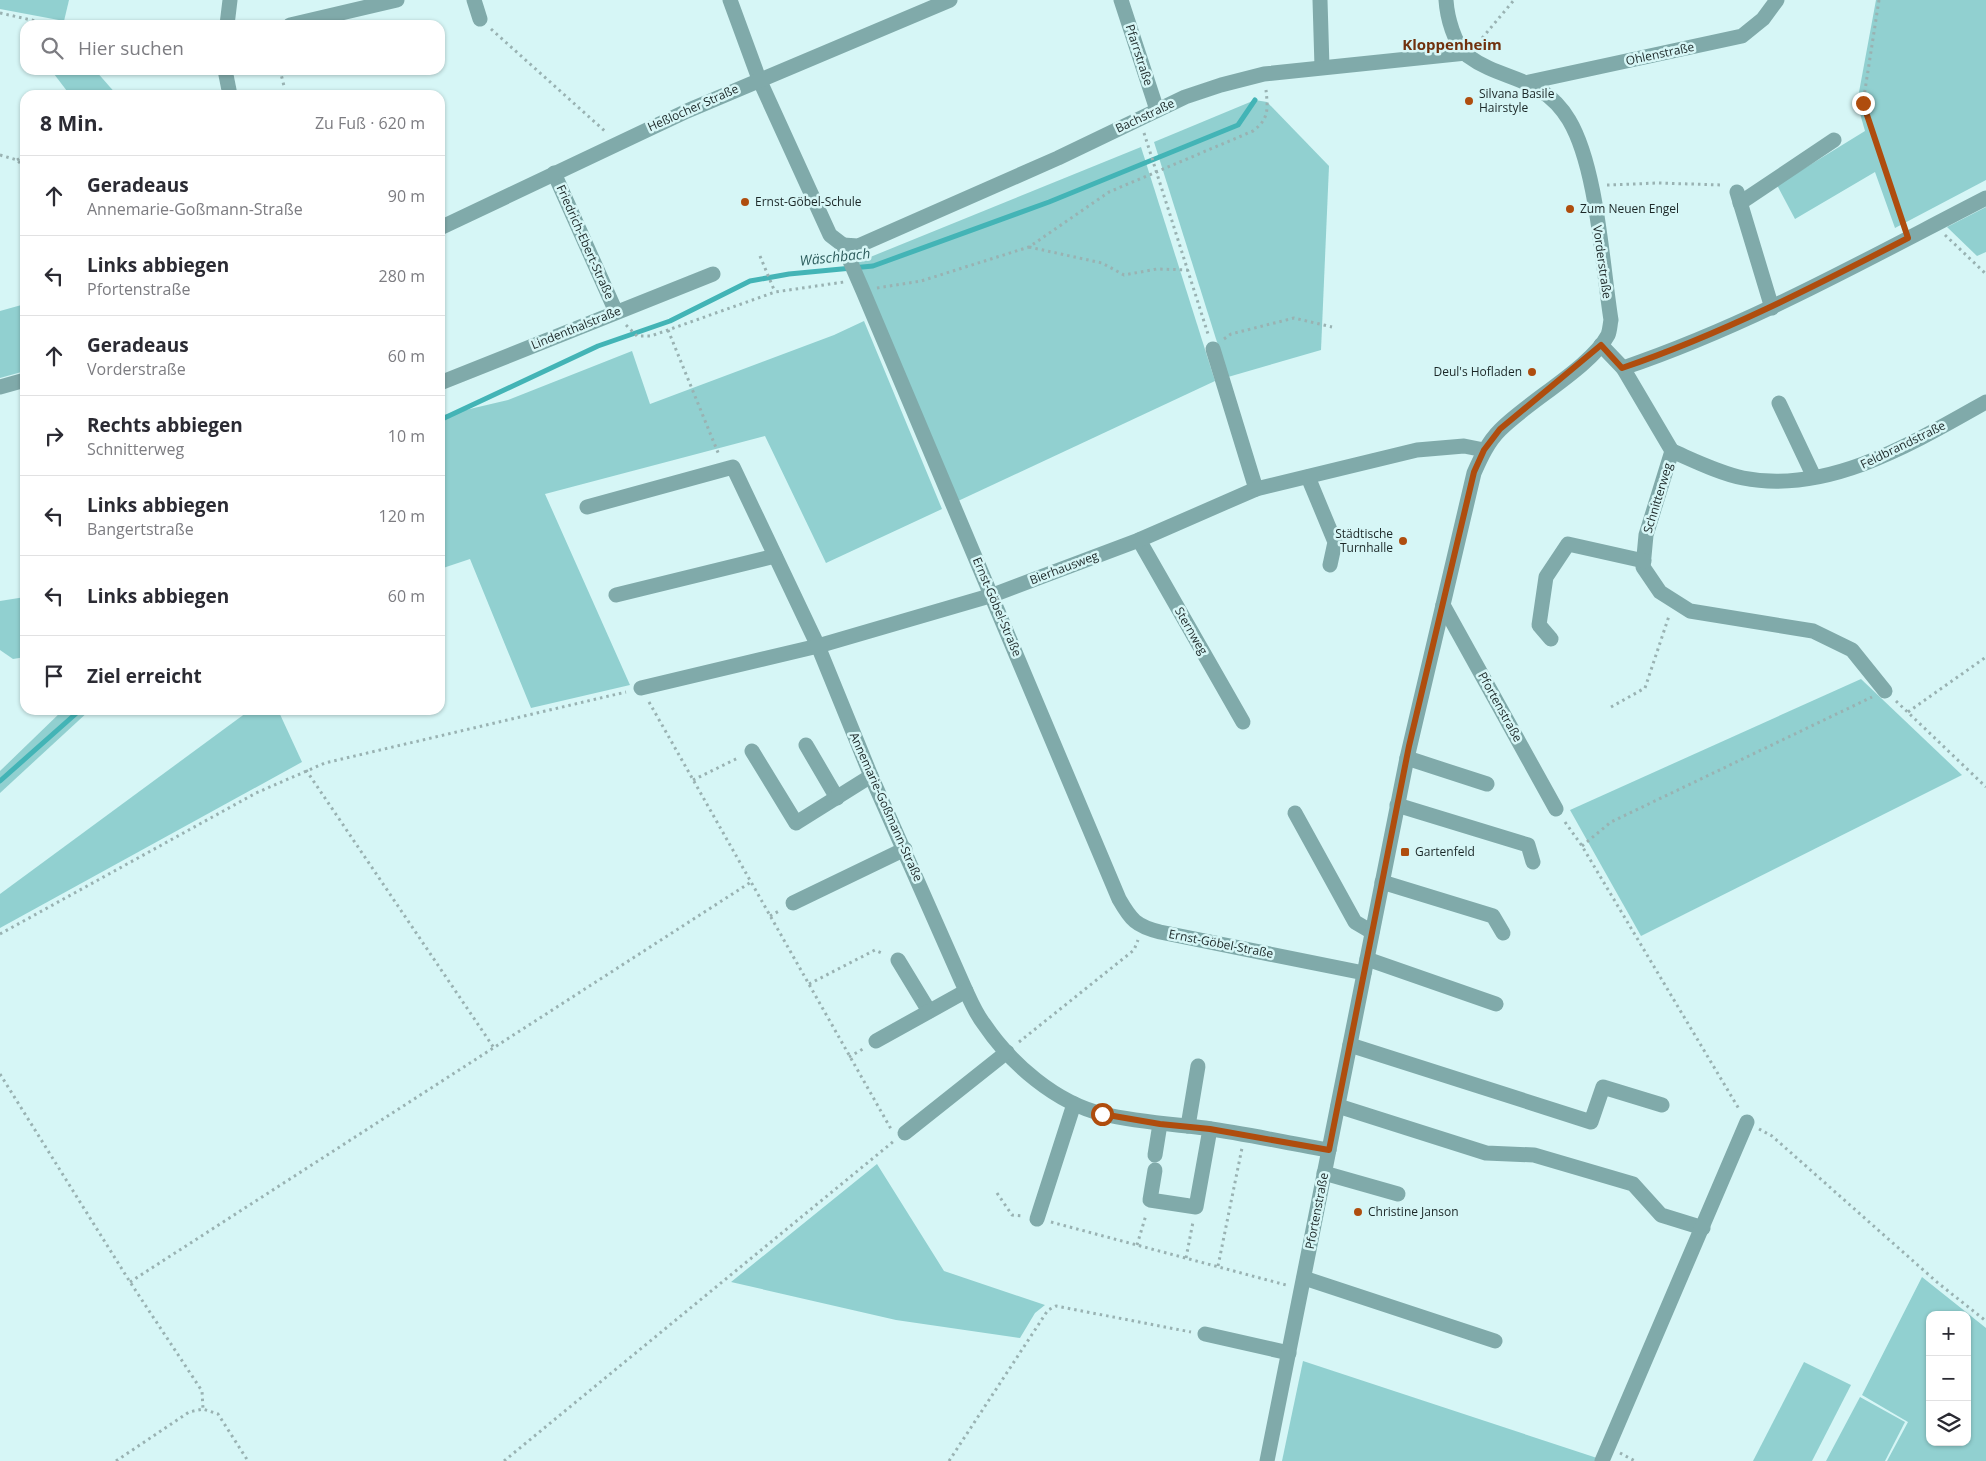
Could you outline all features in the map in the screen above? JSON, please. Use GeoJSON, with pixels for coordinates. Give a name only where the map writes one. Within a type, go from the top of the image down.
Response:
{"type":"FeatureCollection","features":[{"type":"Feature","properties":{"kind":"street"},"geometry":{"type":"LineString","coordinates":[[228,20],[230,0]]}},
{"type":"Feature","properties":{"kind":"street"},"geometry":{"type":"LineString","coordinates":[[311,20],[397,0]]}},
{"type":"Feature","properties":{"kind":"street"},"geometry":{"type":"LineString","coordinates":[[474,0],[480,19]]}},
{"type":"Feature","properties":{"kind":"street","name":"Ernst-Göbel-Straße"},"geometry":{"type":"LineString","coordinates":[[730,0],[759,79],[830,235],[845,250],[859,282],[993,595],[1119,899],[1131,918],[1143,928],[1366,966],[1496,1004]]}},
{"type":"Feature","properties":{"kind":"street","name":"Heßlocher Straße"},"geometry":{"type":"LineString","coordinates":[[445,226],[617,142],[759,79],[950,0]]}},
{"type":"Feature","properties":{"kind":"street","name":"Pfarrstraße"},"geometry":{"type":"LineString","coordinates":[[1121,0],[1157,110]]}},
{"type":"Feature","properties":{"kind":"street"},"geometry":{"type":"LineString","coordinates":[[1320,0],[1322,67]]}},
{"type":"Feature","properties":{"kind":"street"},"geometry":{"type":"LineString","coordinates":[[1446,0],[1455,36],[1467,54]]}},
{"type":"Feature","properties":{"kind":"street","name":"Ohlenstraße"},"geometry":{"type":"LineString","coordinates":[[1529,82],[1742,36],[1763,20],[1778,0]]}},
{"type":"Feature","properties":{"kind":"street","name":"Bachstraße"},"geometry":{"type":"LineString","coordinates":[[845,250],[1058,158],[1157,110],[1221,85],[1264,74],[1467,54]]}},
{"type":"Feature","properties":{"kind":"street","name":"Vorderstraße"},"geometry":{"type":"LineString","coordinates":[[1467,54],[1490,68],[1529,82],[1554,101],[1568,118],[1579,139],[1591,187],[1610,320],[1609,334],[1601,345],[1500,429],[1484,450]]}},
{"type":"Feature","properties":{"kind":"street"},"geometry":{"type":"LineString","coordinates":[[222,75],[228,90]]}},
{"type":"Feature","properties":{"kind":"street"},"geometry":{"type":"LineString","coordinates":[[1772,308],[1739,198],[1834,140]]}},
{"type":"Feature","properties":{"kind":"street","name":"Friedrich-Ebert-Straße"},"geometry":{"type":"LineString","coordinates":[[554,173],[616,312]]}},
{"type":"Feature","properties":{"kind":"street"},"geometry":{"type":"LineString","coordinates":[[1622,368],[1678,349],[1772,308],[1986,198]]}},
{"type":"Feature","properties":{"kind":"street","name":"Lindenthalstraße"},"geometry":{"type":"LineString","coordinates":[[445,381],[713,274]]}},
{"type":"Feature","properties":{"kind":"street","name":"Schnitterweg"},"geometry":{"type":"LineString","coordinates":[[1601,345],[1622,368],[1672,451],[1646,535],[1643,567],[1660,592],[1690,611],[1813,631],[1852,650],[1885,691]]}},
{"type":"Feature","properties":{"kind":"street"},"geometry":{"type":"LineString","coordinates":[[1213,350],[1256,490]]}},
{"type":"Feature","properties":{"kind":"street"},"geometry":{"type":"LineString","coordinates":[[0,387],[20,381]]}},
{"type":"Feature","properties":{"kind":"street"},"geometry":{"type":"LineString","coordinates":[[1780,402],[1814,477]]}},
{"type":"Feature","properties":{"kind":"street","name":"Feldbrandstraße"},"geometry":{"type":"LineString","coordinates":[[1672,451],[1710,468],[1743,478],[1773,481],[1814,477],[1856,468],[1930,434],[1986,402]]}},
{"type":"Feature","properties":{"kind":"street","name":"Bierhausweg"},"geometry":{"type":"LineString","coordinates":[[641,688],[818,646],[993,595],[1139,540],[1256,490],[1417,450],[1464,446],[1484,450]]}},
{"type":"Feature","properties":{"kind":"street","name":"Pfortenstraße"},"geometry":{"type":"LineString","coordinates":[[1267,1461],[1407,758],[1474,472],[1484,450]]}},
{"type":"Feature","properties":{"kind":"street","name":"Annemarie-Goßmann-Straße"},"geometry":{"type":"LineString","coordinates":[[725,469],[733,467],[818,646],[872,776],[966,991],[983,1024],[1007,1052],[1029,1074],[1074,1104],[1102,1114],[1160,1124],[1210,1129],[1329,1150]]}},
{"type":"Feature","properties":{"kind":"street"},"geometry":{"type":"LineString","coordinates":[[587,507],[725,469]]}},
{"type":"Feature","properties":{"kind":"street"},"geometry":{"type":"LineString","coordinates":[[1308,477],[1335,542],[1330,565]]}},
{"type":"Feature","properties":{"kind":"street","name":"Sternweg"},"geometry":{"type":"LineString","coordinates":[[1139,540],[1243,722]]}},
{"type":"Feature","properties":{"kind":"street"},"geometry":{"type":"LineString","coordinates":[[1551,639],[1539,625],[1546,578],[1568,544],[1644,561]]}},
{"type":"Feature","properties":{"kind":"street"},"geometry":{"type":"LineString","coordinates":[[616,595],[775,556]]}},
{"type":"Feature","properties":{"kind":"street","name":"Pfortenstraße"},"geometry":{"type":"LineString","coordinates":[[1443,605],[1556,809]]}},
{"type":"Feature","properties":{"kind":"street"},"geometry":{"type":"LineString","coordinates":[[806,745],[836,798]]}},
{"type":"Feature","properties":{"kind":"street"},"geometry":{"type":"LineString","coordinates":[[752,751],[796,823],[872,776]]}},
{"type":"Feature","properties":{"kind":"street"},"geometry":{"type":"LineString","coordinates":[[1407,758],[1487,784]]}},
{"type":"Feature","properties":{"kind":"street"},"geometry":{"type":"LineString","coordinates":[[1397,805],[1528,845],[1533,862]]}},
{"type":"Feature","properties":{"kind":"street"},"geometry":{"type":"LineString","coordinates":[[1295,814],[1355,922],[1372,932]]}},
{"type":"Feature","properties":{"kind":"street"},"geometry":{"type":"LineString","coordinates":[[793,903],[905,849]]}},
{"type":"Feature","properties":{"kind":"street"},"geometry":{"type":"LineString","coordinates":[[1382,882],[1494,916],[1503,933]]}},
{"type":"Feature","properties":{"kind":"street"},"geometry":{"type":"LineString","coordinates":[[898,960],[929,1011]]}},
{"type":"Feature","properties":{"kind":"street"},"geometry":{"type":"LineString","coordinates":[[876,1041],[966,991]]}},
{"type":"Feature","properties":{"kind":"street"},"geometry":{"type":"LineString","coordinates":[[1350,1045],[1591,1122],[1602,1086],[1662,1105]]}},
{"type":"Feature","properties":{"kind":"street"},"geometry":{"type":"LineString","coordinates":[[901,1136],[1007,1052]]}},
{"type":"Feature","properties":{"kind":"street"},"geometry":{"type":"LineString","coordinates":[[1188,1126],[1198,1066]]}},
{"type":"Feature","properties":{"kind":"street"},"geometry":{"type":"LineString","coordinates":[[1037,1219],[1074,1104]]}},
{"type":"Feature","properties":{"kind":"street"},"geometry":{"type":"LineString","coordinates":[[1338,1106],[1486,1153],[1534,1156],[1633,1184],[1661,1215],[1703,1228]]}},
{"type":"Feature","properties":{"kind":"street"},"geometry":{"type":"LineString","coordinates":[[1602,1461],[1747,1122]]}},
{"type":"Feature","properties":{"kind":"street"},"geometry":{"type":"LineString","coordinates":[[1160,1124],[1150,1200],[1196,1207],[1210,1129]]}},
{"type":"Feature","properties":{"kind":"street"},"geometry":{"type":"LineString","coordinates":[[1324,1173],[1398,1194]]}},
{"type":"Feature","properties":{"kind":"street"},"geometry":{"type":"LineString","coordinates":[[1302,1283],[1495,1341]]}},
{"type":"Feature","properties":{"kind":"street"},"geometry":{"type":"LineString","coordinates":[[1205,1334],[1289,1353]]}},
{"type":"Feature","properties":{"kind":"path"},"geometry":{"type":"LineString","coordinates":[[1467,54],[1514,0]]}},
{"type":"Feature","properties":{"kind":"path"},"geometry":{"type":"LineString","coordinates":[[1879,0],[1863,103],[1908,238]]}},
{"type":"Feature","properties":{"kind":"path"},"geometry":{"type":"LineString","coordinates":[[0,13],[32,20]]}},
{"type":"Feature","properties":{"kind":"path"},"geometry":{"type":"LineString","coordinates":[[480,19],[617,142]]}},
{"type":"Feature","properties":{"kind":"path"},"geometry":{"type":"LineString","coordinates":[[627,326],[637,336],[651,336],[775,292],[859,282],[921,281],[1029,248],[1109,192],[1260,126],[1268,112],[1264,74]]}},
{"type":"Feature","properties":{"kind":"path"},"geometry":{"type":"LineString","coordinates":[[281,75],[284,86]]}},
{"type":"Feature","properties":{"kind":"path"},"geometry":{"type":"LineString","coordinates":[[1151,150],[1213,350],[1231,334],[1294,318],[1332,327]]}},
{"type":"Feature","properties":{"kind":"path"},"geometry":{"type":"LineString","coordinates":[[0,154],[17,160],[20,163]]}},
{"type":"Feature","properties":{"kind":"path"},"geometry":{"type":"LineString","coordinates":[[1591,187],[1658,183],[1721,184],[1739,198]]}},
{"type":"Feature","properties":{"kind":"path"},"geometry":{"type":"LineString","coordinates":[[1934,225],[1986,274]]}},
{"type":"Feature","properties":{"kind":"path"},"geometry":{"type":"LineString","coordinates":[[1029,248],[1102,264],[1124,275],[1157,269],[1188,270]]}},
{"type":"Feature","properties":{"kind":"path"},"geometry":{"type":"LineString","coordinates":[[760,256],[775,292]]}},
{"type":"Feature","properties":{"kind":"path"},"geometry":{"type":"LineString","coordinates":[[668,330],[725,469]]}},
{"type":"Feature","properties":{"kind":"path"},"geometry":{"type":"LineString","coordinates":[[1611,707],[1645,688],[1673,601]]}},
{"type":"Feature","properties":{"kind":"path"},"geometry":{"type":"LineString","coordinates":[[1908,712],[1986,657]]}},
{"type":"Feature","properties":{"kind":"path"},"geometry":{"type":"LineString","coordinates":[[0,934],[256,793],[324,763],[641,688],[809,984],[901,1136],[504,1461]]}},
{"type":"Feature","properties":{"kind":"path"},"geometry":{"type":"LineString","coordinates":[[1582,846],[1611,822],[1885,691],[1986,787]]}},
{"type":"Feature","properties":{"kind":"path"},"geometry":{"type":"LineString","coordinates":[[693,780],[752,751]]}},
{"type":"Feature","properties":{"kind":"path"},"geometry":{"type":"LineString","coordinates":[[306,770],[494,1048]]}},
{"type":"Feature","properties":{"kind":"path"},"geometry":{"type":"LineString","coordinates":[[1556,809],[1582,846],[1747,1122],[1772,1136],[1938,1283],[1986,1321]]}},
{"type":"Feature","properties":{"kind":"path"},"geometry":{"type":"LineString","coordinates":[[130,1282],[751,882]]}},
{"type":"Feature","properties":{"kind":"path"},"geometry":{"type":"LineString","coordinates":[[1007,1052],[1134,950],[1143,928]]}},
{"type":"Feature","properties":{"kind":"path"},"geometry":{"type":"LineString","coordinates":[[809,984],[875,950],[898,960]]}},
{"type":"Feature","properties":{"kind":"path"},"geometry":{"type":"LineString","coordinates":[[0,1074],[130,1282],[202,1391],[203,1409]]}},
{"type":"Feature","properties":{"kind":"path"},"geometry":{"type":"LineString","coordinates":[[1218,1266],[1245,1135]]}},
{"type":"Feature","properties":{"kind":"path"},"geometry":{"type":"LineString","coordinates":[[997,1193],[1012,1215],[1037,1219],[1218,1266],[1302,1283]]}},
{"type":"Feature","properties":{"kind":"path"},"geometry":{"type":"LineString","coordinates":[[1138,1245],[1150,1200]]}},
{"type":"Feature","properties":{"kind":"path"},"geometry":{"type":"LineString","coordinates":[[1186,1258],[1196,1207]]}},
{"type":"Feature","properties":{"kind":"path"},"geometry":{"type":"LineString","coordinates":[[949,1461],[1048,1310],[1056,1306],[1082,1309],[1205,1334]]}},
{"type":"Feature","properties":{"kind":"path"},"geometry":{"type":"LineString","coordinates":[[116,1461],[189,1412],[203,1409],[218,1414],[248,1461]]}},
{"type":"Feature","properties":{"kind":"shaded area"},"geometry":{"type":"Polygon","coordinates":[[[0,0],[69,0],[64,20],[0,9],[0,0]]]}},
{"type":"Feature","properties":{"kind":"shaded area"},"geometry":{"type":"Polygon","coordinates":[[[1876,0],[1986,0],[1986,180],[1895,228],[1875,172],[1795,219],[1777,185],[1865,131],[1857,103],[1876,0]]]}},
{"type":"Feature","properties":{"kind":"shaded area"},"geometry":{"type":"Polygon","coordinates":[[[55,75],[99,75],[113,90],[66,90],[55,75]]]}},
{"type":"Feature","properties":{"kind":"shaded area"},"geometry":{"type":"Polygon","coordinates":[[[1255,100],[1267,102],[1329,166],[1321,350],[1228,377],[1154,142],[1255,100]]]}},
{"type":"Feature","properties":{"kind":"shaded area"},"geometry":{"type":"Polygon","coordinates":[[[1141,147],[1215,381],[958,501],[858,262],[1141,147]]]}},
{"type":"Feature","properties":{"kind":"shaded area"},"geometry":{"type":"Polygon","coordinates":[[[1986,207],[1986,252],[1977,256],[1947,227],[1986,207]]]}},
{"type":"Feature","properties":{"kind":"shaded area"},"geometry":{"type":"Polygon","coordinates":[[[20,305],[20,372],[0,378],[0,311],[20,305]]]}},
{"type":"Feature","properties":{"kind":"shaded area"},"geometry":{"type":"Polygon","coordinates":[[[864,321],[942,509],[826,563],[765,436],[545,494],[630,685],[531,708],[470,559],[445,567],[445,415],[508,400],[632,351],[650,404],[834,335],[864,321]]]}},
{"type":"Feature","properties":{"kind":"shaded area"},"geometry":{"type":"Polygon","coordinates":[[[20,598],[20,658],[13,659],[0,650],[0,601],[20,598]]]}},
{"type":"Feature","properties":{"kind":"shaded area"},"geometry":{"type":"Polygon","coordinates":[[[1861,679],[1962,775],[1641,936],[1570,810],[1861,679]]]}},
{"type":"Feature","properties":{"kind":"shaded area"},"geometry":{"type":"Polygon","coordinates":[[[58,715],[85,715],[0,793],[0,771],[58,715]]]}},
{"type":"Feature","properties":{"kind":"shaded area"},"geometry":{"type":"Polygon","coordinates":[[[243,715],[280,715],[302,762],[0,928],[0,894],[243,715]]]}},
{"type":"Feature","properties":{"kind":"shaded area"},"geometry":{"type":"Polygon","coordinates":[[[877,1164],[944,1271],[1045,1305],[1035,1313],[1020,1338],[896,1320],[731,1282],[877,1164]]]}},
{"type":"Feature","properties":{"kind":"shaded area"},"geometry":{"type":"Polygon","coordinates":[[[1922,1277],[1965,1311],[1926,1311],[1926,1446],[1971,1446],[1971,1316],[1986,1328],[1986,1461],[1887,1461],[1908,1422],[1862,1395],[1922,1277]]]}},
{"type":"Feature","properties":{"kind":"shaded area"},"geometry":{"type":"Polygon","coordinates":[[[1303,1361],[1597,1458],[1595,1461],[1282,1461],[1303,1361]]]}},
{"type":"Feature","properties":{"kind":"shaded area"},"geometry":{"type":"Polygon","coordinates":[[[1804,1362],[1851,1385],[1812,1461],[1753,1461],[1804,1362]]]}},
{"type":"Feature","properties":{"kind":"shaded area"},"geometry":{"type":"Polygon","coordinates":[[[1860,1397],[1905,1422],[1885,1461],[1826,1461],[1860,1397]]]}},
{"type":"Feature","properties":{"kind":"waterway","name":"Wäschbach"},"geometry":{"type":"LineString","coordinates":[[445,418],[598,346],[670,321],[750,281],[789,274],[873,266],[1049,202],[1238,125],[1255,100]]}},
{"type":"Feature","properties":{"kind":"waterway","name":"Wäschbach"},"geometry":{"type":"LineString","coordinates":[[0,781],[74,715]]}},
{"type":"Feature","properties":{"kind":"place","name":"Silvana Basile Hairstyle"},"geometry":{"type":"Point","coordinates":[1469,101]}},
{"type":"Feature","properties":{"kind":"place","name":"Ernst-Göbel-Schule"},"geometry":{"type":"Point","coordinates":[745,202]}},
{"type":"Feature","properties":{"kind":"place","name":"Zum Neuen Engel"},"geometry":{"type":"Point","coordinates":[1570,209]}},
{"type":"Feature","properties":{"kind":"place","name":"Deul's Hofladen"},"geometry":{"type":"Point","coordinates":[1532,372]}},
{"type":"Feature","properties":{"kind":"place","name":"Städtische Turnhalle"},"geometry":{"type":"Point","coordinates":[1403,541]}},
{"type":"Feature","properties":{"kind":"place","name":"Gartenfeld"},"geometry":{"type":"Point","coordinates":[1405,852]}},
{"type":"Feature","properties":{"kind":"place","name":"Christine Janson"},"geometry":{"type":"Point","coordinates":[1358,1212]}},
{"type":"Feature","properties":{"kind":"district","name":"Kloppenheim"},"geometry":{"type":"Point","coordinates":[1452,45]}},
{"type":"Feature","properties":{"kind":"route"},"geometry":{"type":"LineString","coordinates":[[1102,1114],[1160,1124],[1210,1129],[1329,1150],[1409,746],[1474,472],[1484,450],[1500,429],[1601,345],[1622,368],[1678,349],[1772,308],[1908,238],[1863,103]]}}]}
